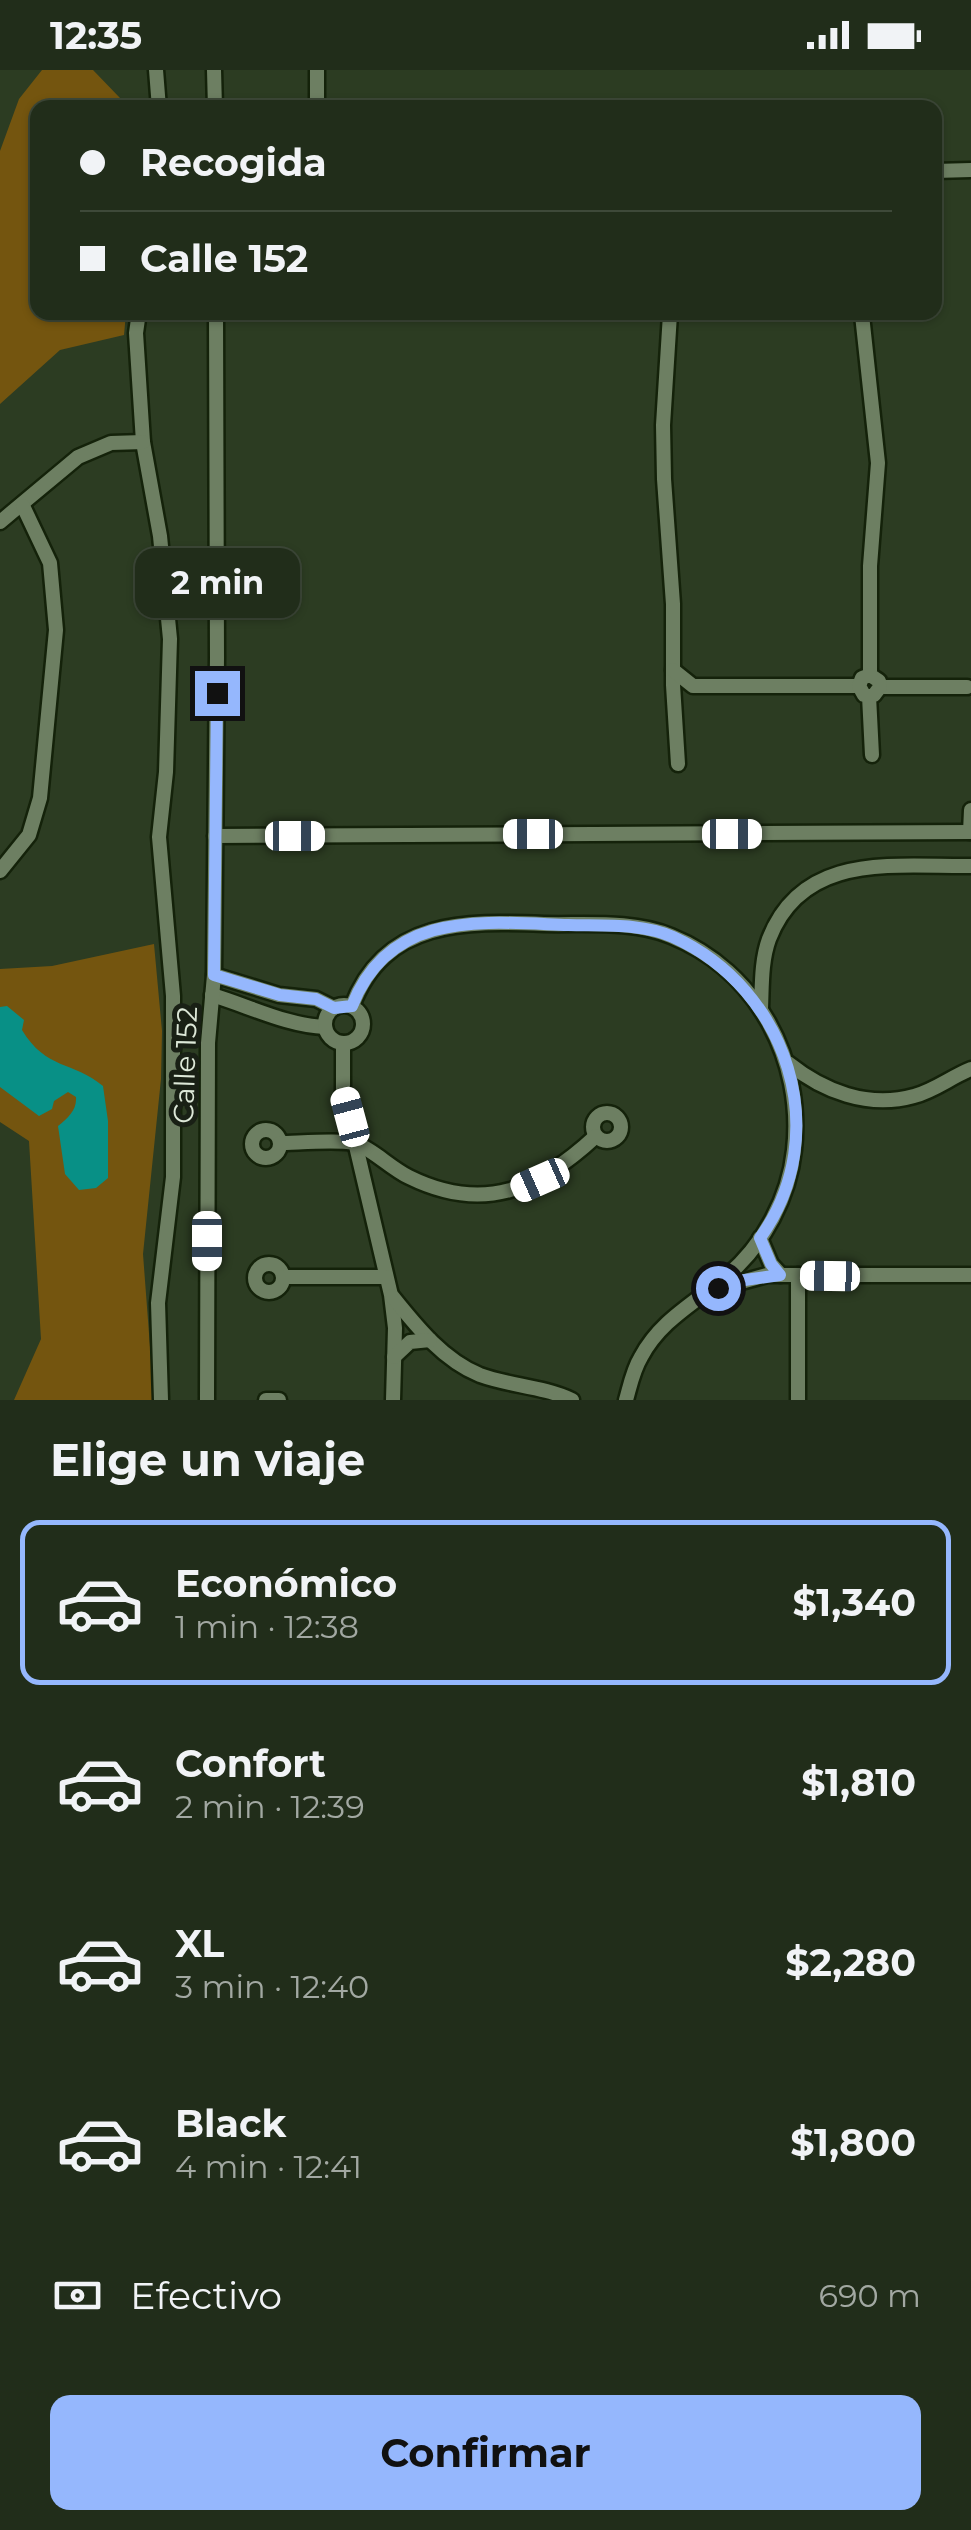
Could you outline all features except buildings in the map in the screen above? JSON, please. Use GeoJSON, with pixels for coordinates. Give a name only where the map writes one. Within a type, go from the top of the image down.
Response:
{"type":"FeatureCollection","features":[{"type":"Feature","properties":{"kind":"street"},"geometry":{"type":"LineString","coordinates":[[156,70],[158,100]]}},
{"type":"Feature","properties":{"kind":"street"},"geometry":{"type":"LineString","coordinates":[[214,70],[214,100]]}},
{"type":"Feature","properties":{"kind":"street"},"geometry":{"type":"LineString","coordinates":[[317,70],[317,100]]}},
{"type":"Feature","properties":{"kind":"street"},"geometry":{"type":"LineString","coordinates":[[942,171],[971,170]]}},
{"type":"Feature","properties":{"kind":"street"},"geometry":{"type":"LineString","coordinates":[[138,320],[143,442],[160,536],[170,639],[166,772],[159,838],[173,996],[173,1178],[158,1303],[161,1400]]}},
{"type":"Feature","properties":{"kind":"street","name":"Calle 152"},"geometry":{"type":"LineString","coordinates":[[207,1400],[208,1042],[214,975],[216,320]]}},
{"type":"Feature","properties":{"kind":"street"},"geometry":{"type":"LineString","coordinates":[[670,320],[663,425],[678,764]]}},
{"type":"Feature","properties":{"kind":"street"},"geometry":{"type":"LineString","coordinates":[[863,320],[878,464],[870,566],[872,756]]}},
{"type":"Feature","properties":{"kind":"street"},"geometry":{"type":"LineString","coordinates":[[0,522],[22,506],[48,478],[78,457],[110,443],[143,442]]}},
{"type":"Feature","properties":{"kind":"street"},"geometry":{"type":"LineString","coordinates":[[0,871],[28,836],[40,798],[56,630],[50,563],[22,506]]}},
{"type":"Feature","properties":{"kind":"street"},"geometry":{"type":"LineString","coordinates":[[673,670],[693,686],[970,686]]}},
{"type":"Feature","properties":{"kind":"street"},"geometry":{"type":"LineString","coordinates":[[676,704],[693,686]]}},
{"type":"Feature","properties":{"kind":"street"},"geometry":{"type":"LineString","coordinates":[[215,836],[970,832],[971,810]]}},
{"type":"Feature","properties":{"kind":"street"},"geometry":{"type":"LineString","coordinates":[[760,1009],[769,939],[782,916],[825,876],[876,867],[971,866]]}},
{"type":"Feature","properties":{"kind":"street"},"geometry":{"type":"LineString","coordinates":[[352,1006],[367,976],[396,948],[433,929],[477,922],[634,927],[670,936],[694,948],[730,975],[760,1009],[792,1074],[794,1150],[786,1189],[760,1238],[731,1273],[670,1320],[654,1338],[640,1358],[625,1399]]}},
{"type":"Feature","properties":{"kind":"street"},"geometry":{"type":"LineString","coordinates":[[730,975],[747,974],[766,956]]}},
{"type":"Feature","properties":{"kind":"street"},"geometry":{"type":"LineString","coordinates":[[214,975],[280,995],[316,999],[334,1008],[352,1006]]}},
{"type":"Feature","properties":{"kind":"street"},"geometry":{"type":"LineString","coordinates":[[212,995],[300,1026],[325,1027]]}},
{"type":"Feature","properties":{"kind":"street"},"geometry":{"type":"LineString","coordinates":[[334,1008],[326,1016],[325,1027],[332,1038],[344,1043],[355,1039],[362,1029],[361,1016],[352,1006]]}},
{"type":"Feature","properties":{"kind":"street"},"geometry":{"type":"LineString","coordinates":[[344,1043],[342,1091],[391,1295],[393,1400]]}},
{"type":"Feature","properties":{"kind":"street"},"geometry":{"type":"LineString","coordinates":[[786,1061],[820,1086],[862,1098],[895,1099],[924,1092],[971,1069]]}},
{"type":"Feature","properties":{"kind":"street"},"geometry":{"type":"LineString","coordinates":[[795,1111],[807,1094],[820,1086]]}},
{"type":"Feature","properties":{"kind":"street"},"geometry":{"type":"LineString","coordinates":[[280,1143],[356,1143],[393,1168],[434,1188],[466,1194],[514,1191],[563,1164],[596,1136]]}},
{"type":"Feature","properties":{"kind":"street"},"geometry":{"type":"LineString","coordinates":[[366,1188],[393,1168]]}},
{"type":"Feature","properties":{"kind":"street"},"geometry":{"type":"LineString","coordinates":[[760,1238],[780,1275]]}},
{"type":"Feature","properties":{"kind":"street"},"geometry":{"type":"LineString","coordinates":[[699,1296],[738,1281],[780,1275],[971,1275]]}},
{"type":"Feature","properties":{"kind":"street"},"geometry":{"type":"LineString","coordinates":[[798,1275],[798,1400]]}},
{"type":"Feature","properties":{"kind":"street"},"geometry":{"type":"LineString","coordinates":[[284,1278],[385,1277]]}},
{"type":"Feature","properties":{"kind":"street"},"geometry":{"type":"LineString","coordinates":[[391,1295],[430,1340],[479,1374],[552,1391],[572,1400]]}},
{"type":"Feature","properties":{"kind":"street"},"geometry":{"type":"LineString","coordinates":[[394,1357],[410,1342],[430,1340]]}},
{"type":"Feature","properties":{"kind":"street"},"geometry":{"type":"LineString","coordinates":[[266,1400],[279,1400]]}},
{"type":"Feature","properties":{"kind":"shaded area"},"geometry":{"type":"Polygon","coordinates":[[[42,70],[93,70],[120,98],[30,100],[30,320],[125,320],[124,335],[60,350],[0,404],[0,151],[19,99],[42,70]]]}},
{"type":"Feature","properties":{"kind":"shaded area"},"geometry":{"type":"Polygon","coordinates":[[[154,944],[162,1031],[161,1079],[143,1254],[154,1400],[14,1400],[41,1339],[29,1141],[0,1122],[0,969],[52,966],[154,944]]]}},
{"type":"Feature","properties":{"kind":"water"},"geometry":{"type":"Polygon","coordinates":[[[7,1006],[24,1020],[22,1030],[41,1052],[103,1086],[108,1121],[108,1178],[96,1188],[79,1190],[65,1174],[58,1126],[73,1110],[76,1097],[68,1092],[39,1116],[0,1087],[0,1007],[7,1006]]]}},
{"type":"Feature","properties":{"kind":"route"},"geometry":{"type":"LineString","coordinates":[[217,693],[214,975],[280,995],[306,996],[334,1008],[352,1006],[367,976],[380,962],[396,948],[433,929],[477,922],[634,927],[670,936],[694,948],[754,998],[792,1074],[794,1150],[786,1189],[760,1238],[765,1254],[780,1275],[718,1288]]}}]}
